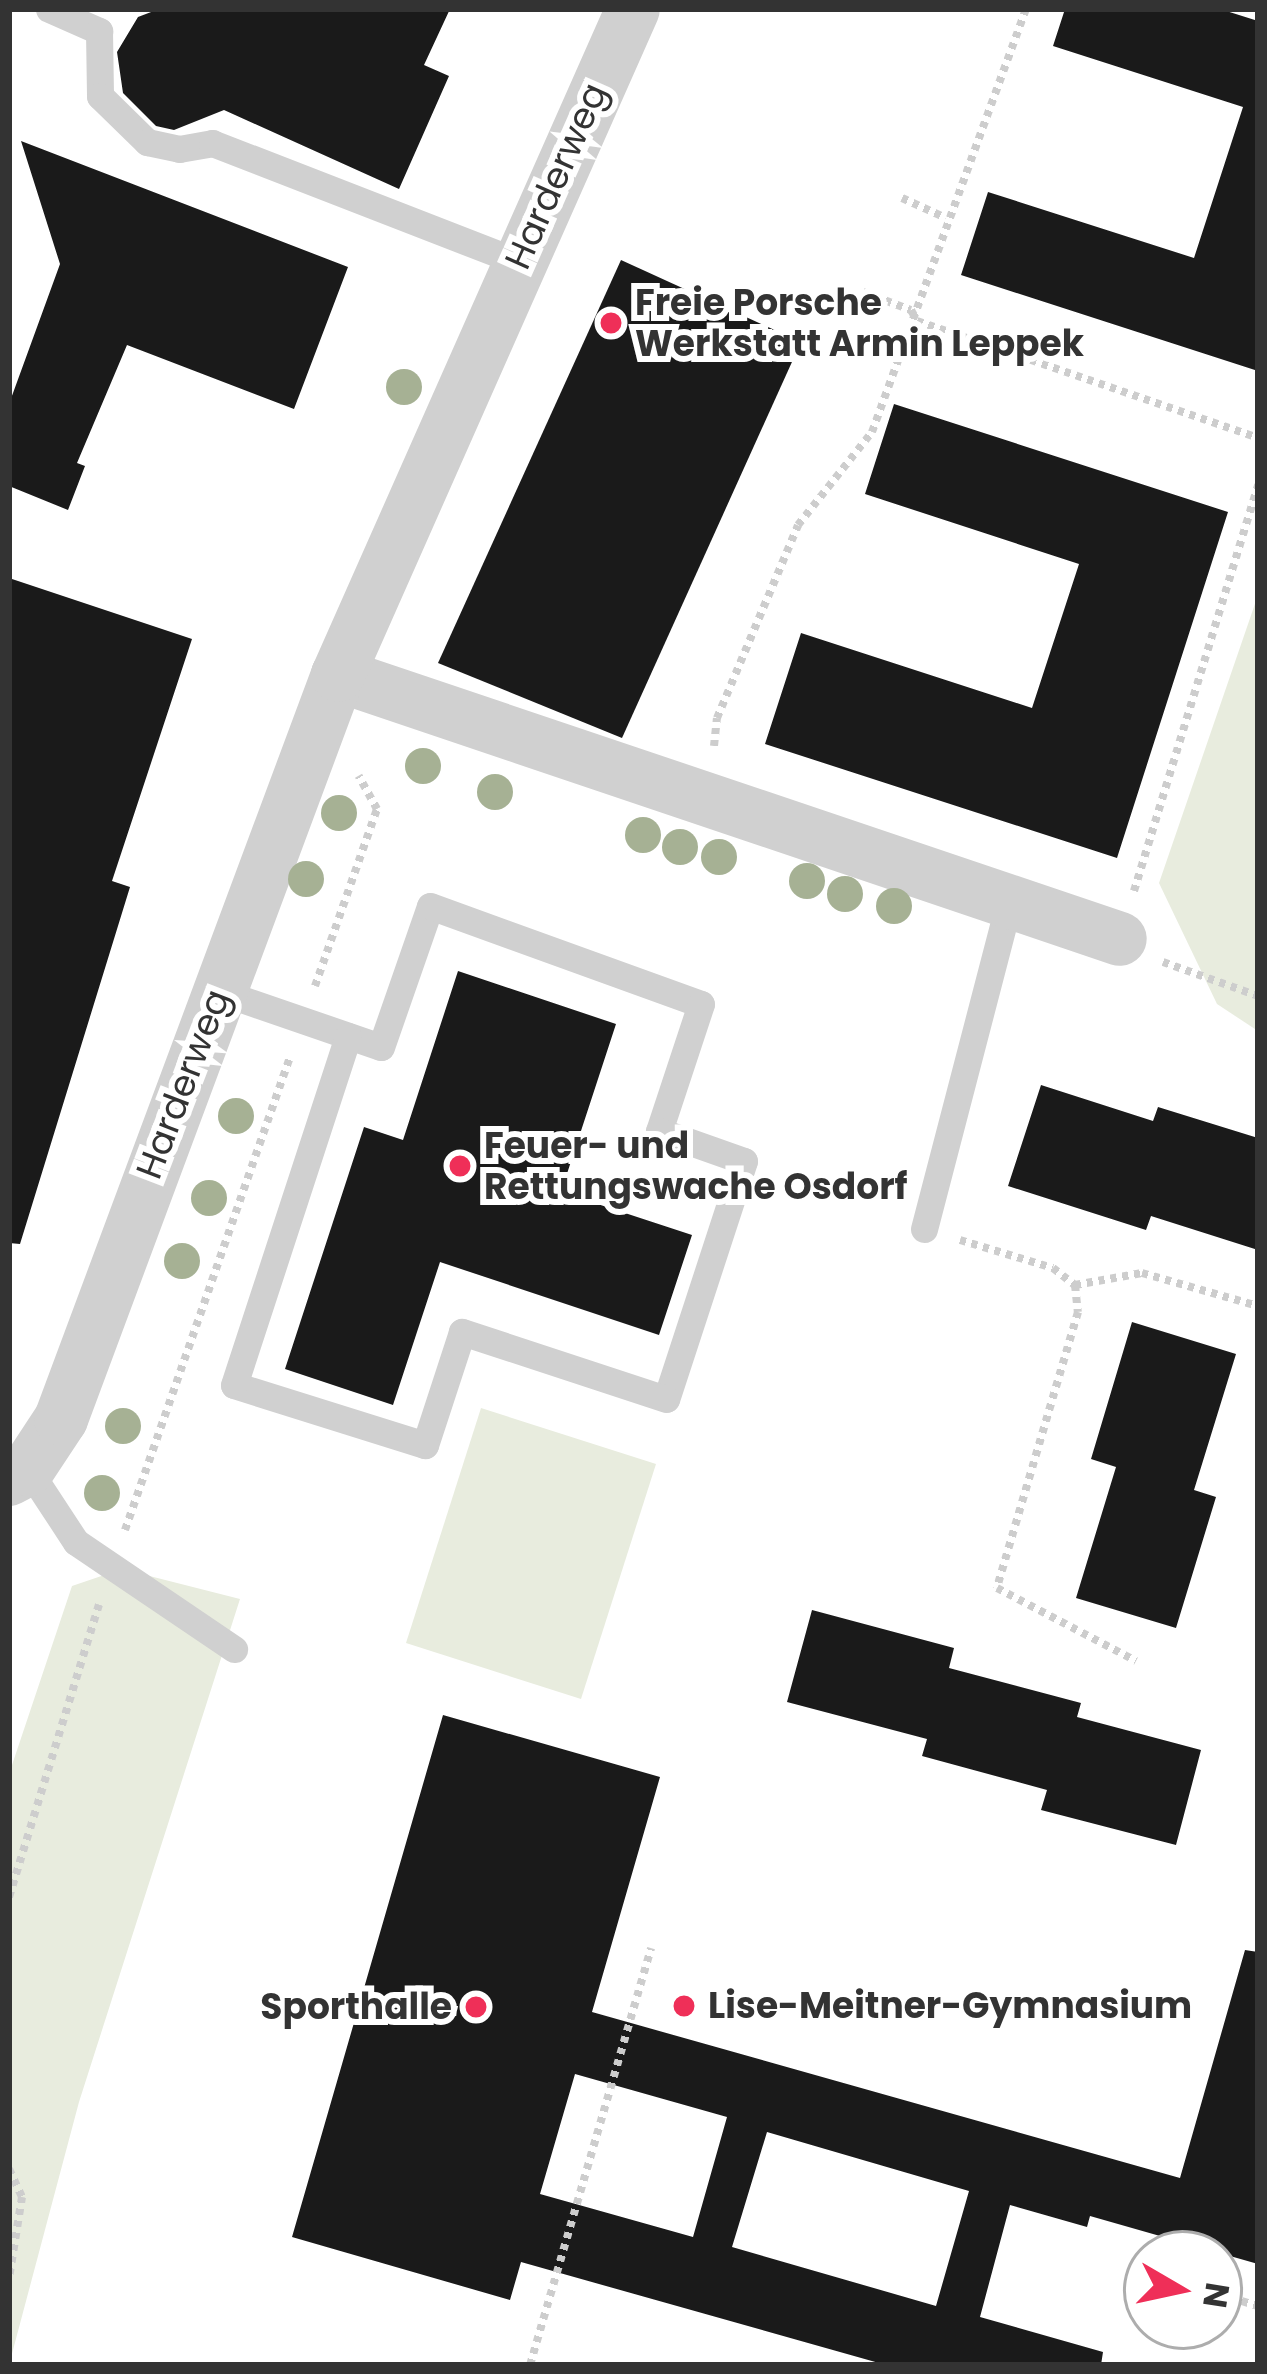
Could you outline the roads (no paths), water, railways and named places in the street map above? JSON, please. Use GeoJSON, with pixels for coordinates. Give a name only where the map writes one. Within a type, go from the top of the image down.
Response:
{"type":"FeatureCollection","features":[{"type":"Feature","properties":{"kind":"street","name":"Harderweg"},"geometry":{"type":"LineString","coordinates":[[18,1474],[61,1419],[331,693],[517,261],[633,9]]}},
{"type":"Feature","properties":{"kind":"street"},"geometry":{"type":"LineString","coordinates":[[331,693],[709,795],[1120,939]]}},
{"type":"Feature","properties":{"kind":"lane"},"geometry":{"type":"LineString","coordinates":[[49,9],[99,31],[100,96],[147,142],[179,149],[212,143],[517,261]]}},
{"type":"Feature","properties":{"kind":"lane"},"geometry":{"type":"LineString","coordinates":[[924,1229],[1009,902]]}},
{"type":"Feature","properties":{"kind":"lane"},"geometry":{"type":"LineString","coordinates":[[218,992],[381,1047],[430,906],[701,1004],[659,1131],[744,1161],[666,1399],[461,1332],[425,1445],[234,1384],[348,1036]]}},
{"type":"Feature","properties":{"kind":"lane"},"geometry":{"type":"LineString","coordinates":[[18,1474],[76,1542],[234,1649]]}},
{"type":"Feature","properties":{"kind":"place","name":"Freie Porsche Werkstatt Armin Leppek"},"geometry":{"type":"Point","coordinates":[611,323]}},
{"type":"Feature","properties":{"kind":"place","name":"Feuer- und Rettungswache Osdorf"},"geometry":{"type":"Point","coordinates":[460,1166]}},
{"type":"Feature","properties":{"kind":"place","name":"Lise-Meitner-Gymnasium"},"geometry":{"type":"Point","coordinates":[684,2006]}},
{"type":"Feature","properties":{"kind":"place","name":"Sporthalle"},"geometry":{"type":"Point","coordinates":[476,2007]}}]}
